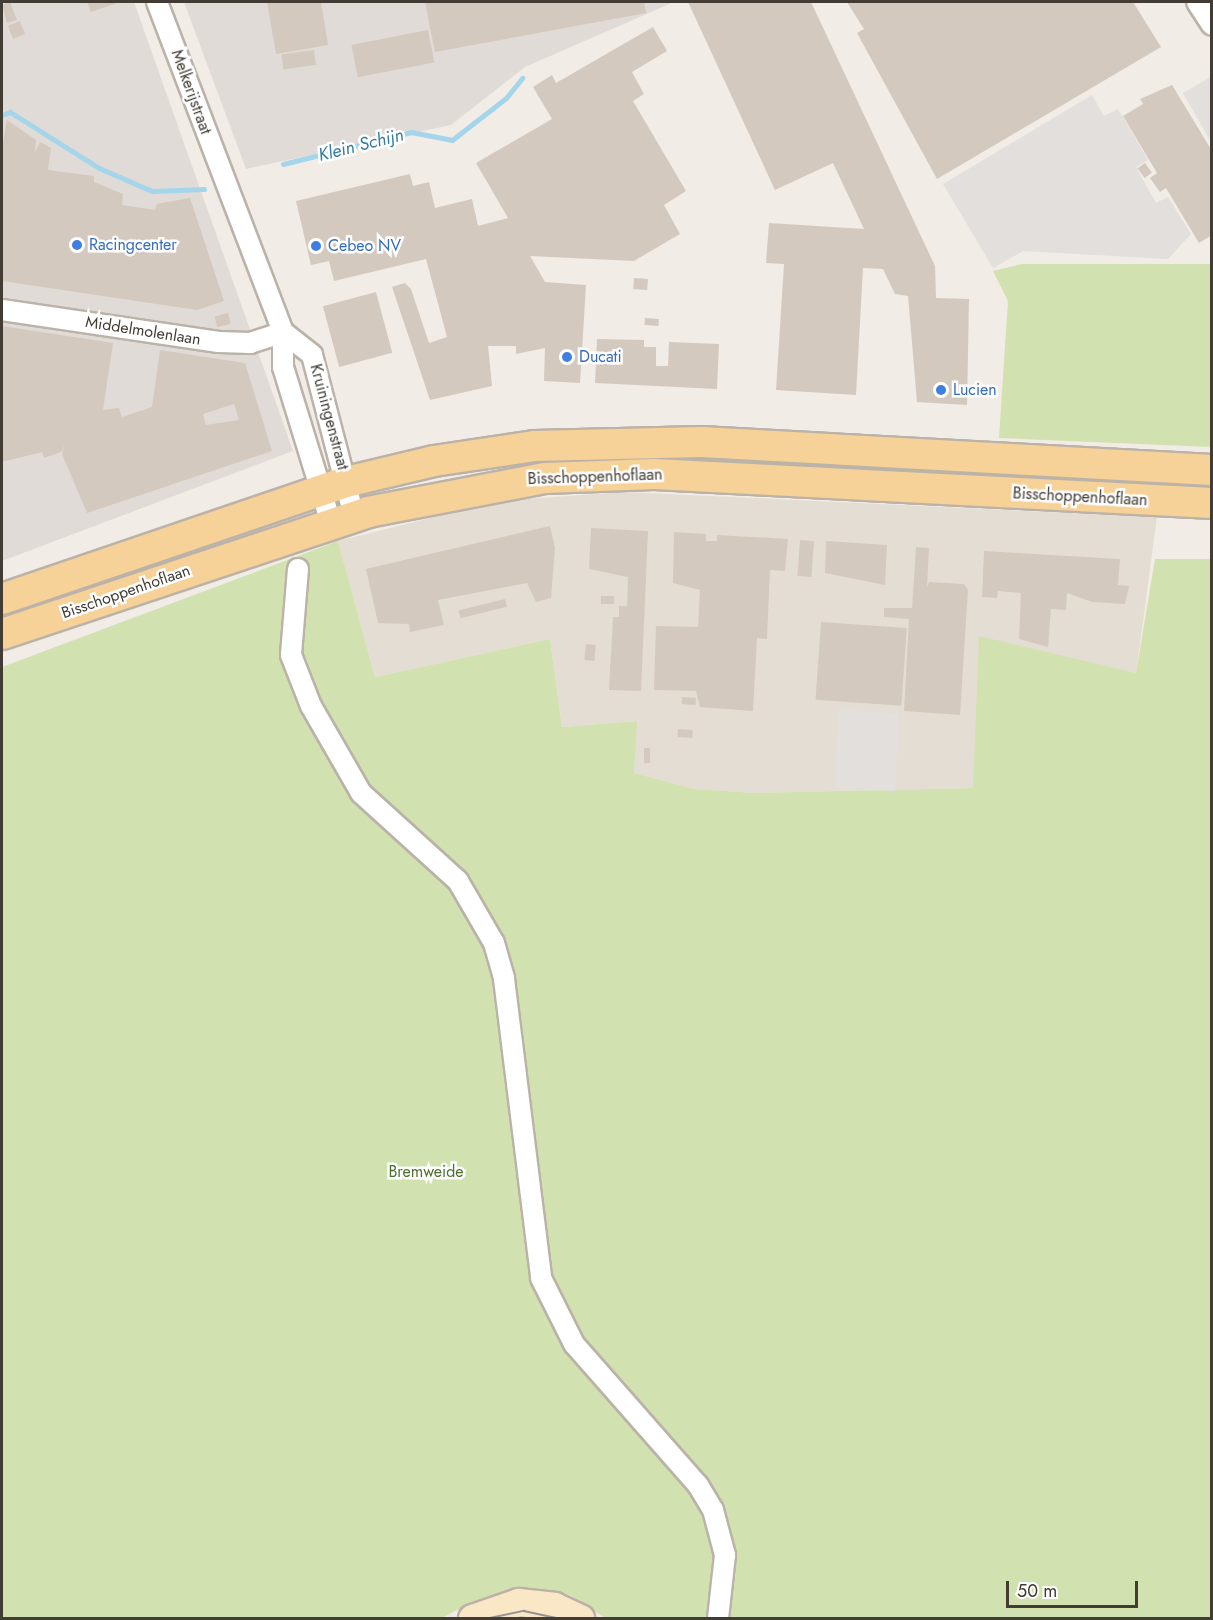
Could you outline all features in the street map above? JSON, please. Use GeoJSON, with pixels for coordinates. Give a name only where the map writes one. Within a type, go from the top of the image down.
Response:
{"type":"FeatureCollection","features":[{"type":"Feature","properties":{"kind":"main road","name":"Bisschoppenhoflaan"},"geometry":{"type":"LineString","coordinates":[[2,599],[334,486],[489,452],[635,440],[1212,470]]}},
{"type":"Feature","properties":{"kind":"main road","name":"Bisschoppenhoflaan"},"geometry":{"type":"LineString","coordinates":[[2,634],[342,519],[465,489],[613,474],[1212,503]]}},
{"type":"Feature","properties":{"kind":"street","name":"Melkerijstraat"},"geometry":{"type":"LineString","coordinates":[[157,2],[224,183]]}},
{"type":"Feature","properties":{"kind":"street"},"geometry":{"type":"LineString","coordinates":[[1197,2],[1212,25]]}},
{"type":"Feature","properties":{"kind":"street","name":"Kruiningenstraat"},"geometry":{"type":"LineString","coordinates":[[224,183],[283,332],[283,367],[334,486]]}},
{"type":"Feature","properties":{"kind":"street","name":"Middelmolenlaan"},"geometry":{"type":"LineString","coordinates":[[2,310],[219,342],[249,343],[283,332]]}},
{"type":"Feature","properties":{"kind":"street","name":"Kruiningenstraat"},"geometry":{"type":"LineString","coordinates":[[283,332],[312,356],[334,486],[342,519]]}},
{"type":"Feature","properties":{"kind":"street"},"geometry":{"type":"LineString","coordinates":[[298,568],[291,655],[311,706],[362,793],[458,880],[494,944],[506,988],[541,1278],[574,1344],[698,1485],[713,1510],[725,1555],[718,1618]]}},
{"type":"Feature","properties":{"kind":"street"},"geometry":{"type":"LineString","coordinates":[[472,1618],[501,1605],[530,1602],[580,1618]]}},
{"type":"Feature","properties":{"kind":"shaded area"},"geometry":{"type":"Polygon","coordinates":[[[2,2],[134,2],[293,451],[2,561],[2,2]]]}},
{"type":"Feature","properties":{"kind":"shaded area"},"geometry":{"type":"Polygon","coordinates":[[[184,2],[674,2],[525,67],[451,125],[246,169],[184,2]]]}},
{"type":"Feature","properties":{"kind":"shaded area"},"geometry":{"type":"Polygon","coordinates":[[[1211,77],[1211,142],[1183,93],[1211,77]]]}},
{"type":"Feature","properties":{"kind":"shaded area"},"geometry":{"type":"Polygon","coordinates":[[[1092,95],[1104,116],[1118,109],[1148,160],[1136,167],[1156,203],[1168,197],[1191,234],[1168,259],[1023,251],[993,268],[943,184],[1092,95]]]}},
{"type":"Feature","properties":{"kind":"shaded area"},"geometry":{"type":"Polygon","coordinates":[[[624,492],[1157,517],[1136,673],[1068,658],[976,733],[974,788],[754,793],[695,789],[634,773],[636,721],[562,727],[550,639],[375,677],[338,541],[498,501],[624,492]]]}},
{"type":"Feature","properties":{"kind":"shaded area"},"geometry":{"type":"Polygon","coordinates":[[[839,710],[899,713],[895,791],[835,788],[839,710]]]}},
{"type":"Feature","properties":{"kind":"green space"},"geometry":{"type":"Polygon","coordinates":[[[1022,264],[1211,264],[1211,447],[999,438],[1008,301],[993,271],[1022,264]]]}},
{"type":"Feature","properties":{"kind":"green space","name":"Bremweide"},"geometry":{"type":"Polygon","coordinates":[[[338,541],[375,677],[550,639],[562,727],[637,721],[634,773],[695,789],[754,793],[973,788],[979,636],[1136,673],[1155,559],[1211,559],[1211,1618],[605,1618],[570,1595],[525,1588],[472,1602],[442,1618],[2,1618],[2,667],[338,541]]]}},
{"type":"Feature","properties":{"kind":"green space"},"geometry":{"type":"Polygon","coordinates":[[[166,558],[140,574],[2,624],[2,609],[166,558]]]}},
{"type":"Feature","properties":{"kind":"building"},"geometry":{"type":"Polygon","coordinates":[[[10,2],[17,20],[7,23],[2,5],[10,2]]]}},
{"type":"Feature","properties":{"kind":"building"},"geometry":{"type":"Polygon","coordinates":[[[87,2],[120,2],[91,12],[87,2]]]}},
{"type":"Feature","properties":{"kind":"building"},"geometry":{"type":"Polygon","coordinates":[[[267,2],[321,2],[328,45],[276,54],[267,2]]]}},
{"type":"Feature","properties":{"kind":"building"},"geometry":{"type":"Polygon","coordinates":[[[425,2],[644,2],[646,13],[435,52],[425,2]]]}},
{"type":"Feature","properties":{"kind":"building"},"geometry":{"type":"Polygon","coordinates":[[[688,2],[811,2],[935,266],[936,298],[969,299],[967,405],[917,402],[908,296],[895,294],[883,269],[863,268],[856,395],[776,390],[784,264],[766,263],[769,223],[864,229],[833,163],[775,190],[688,2]]]}},
{"type":"Feature","properties":{"kind":"building"},"geometry":{"type":"Polygon","coordinates":[[[847,2],[1133,2],[1161,47],[937,179],[857,33],[864,29],[847,2]]]}},
{"type":"Feature","properties":{"kind":"building"},"geometry":{"type":"Polygon","coordinates":[[[20,21],[25,34],[13,39],[8,26],[20,21]]]}},
{"type":"Feature","properties":{"kind":"building"},"geometry":{"type":"Polygon","coordinates":[[[653,27],[667,51],[632,72],[644,94],[633,101],[686,191],[664,205],[680,234],[634,261],[530,256],[545,282],[586,285],[580,383],[544,381],[545,348],[516,354],[516,346],[488,346],[492,386],[430,400],[392,287],[405,283],[411,289],[429,343],[447,337],[426,259],[334,281],[329,261],[311,265],[296,201],[410,174],[413,186],[429,182],[435,208],[472,199],[478,226],[508,218],[476,163],[552,119],[533,87],[552,75],[556,83],[653,27]]]}},
{"type":"Feature","properties":{"kind":"building"},"geometry":{"type":"Polygon","coordinates":[[[428,30],[434,62],[358,77],[351,45],[428,30]]]}},
{"type":"Feature","properties":{"kind":"building"},"geometry":{"type":"Polygon","coordinates":[[[314,50],[316,65],[283,69],[281,55],[314,50]]]}},
{"type":"Feature","properties":{"kind":"building"},"geometry":{"type":"Polygon","coordinates":[[[1172,85],[1212,151],[1212,235],[1199,243],[1166,188],[1160,192],[1150,178],[1157,173],[1123,116],[1143,104],[1140,99],[1172,85]]]}},
{"type":"Feature","properties":{"kind":"building"},"geometry":{"type":"Polygon","coordinates":[[[7,120],[36,140],[35,152],[40,142],[51,148],[48,170],[94,176],[94,182],[123,194],[122,205],[155,210],[157,204],[190,198],[224,301],[197,310],[2,281],[2,148],[7,120]]]}},
{"type":"Feature","properties":{"kind":"building"},"geometry":{"type":"Polygon","coordinates":[[[1145,163],[1152,173],[1145,178],[1138,168],[1145,163]]]}},
{"type":"Feature","properties":{"kind":"building"},"geometry":{"type":"Polygon","coordinates":[[[634,278],[648,279],[647,290],[633,289],[634,278]]]}},
{"type":"Feature","properties":{"kind":"building"},"geometry":{"type":"Polygon","coordinates":[[[376,292],[392,353],[339,367],[323,306],[376,292]]]}},
{"type":"Feature","properties":{"kind":"building"},"geometry":{"type":"Polygon","coordinates":[[[228,313],[231,324],[217,327],[214,317],[228,313]]]}},
{"type":"Feature","properties":{"kind":"building"},"geometry":{"type":"Polygon","coordinates":[[[645,318],[659,319],[658,326],[645,325],[645,318]]]}},
{"type":"Feature","properties":{"kind":"building"},"geometry":{"type":"Polygon","coordinates":[[[2,326],[113,343],[103,410],[119,408],[122,417],[152,407],[160,350],[245,363],[272,451],[87,513],[62,454],[64,445],[61,452],[44,458],[42,452],[2,462],[2,326]],[[234,404],[203,414],[206,425],[239,420],[234,404]]]}},
{"type":"Feature","properties":{"kind":"building"},"geometry":{"type":"Polygon","coordinates":[[[597,339],[644,340],[644,347],[656,347],[656,366],[668,366],[669,342],[719,344],[717,389],[595,383],[597,339]]]}},
{"type":"Feature","properties":{"kind":"building"},"geometry":{"type":"Polygon","coordinates":[[[550,526],[555,548],[551,598],[536,602],[527,583],[438,600],[444,625],[410,632],[409,624],[378,623],[366,569],[550,526]]]}},
{"type":"Feature","properties":{"kind":"building"},"geometry":{"type":"Polygon","coordinates":[[[591,528],[648,531],[641,691],[609,690],[613,617],[619,617],[619,606],[627,606],[628,577],[589,569],[591,528]]]}},
{"type":"Feature","properties":{"kind":"building"},"geometry":{"type":"Polygon","coordinates":[[[674,532],[706,534],[706,541],[717,541],[717,535],[788,539],[785,571],[770,570],[767,639],[757,638],[753,711],[700,707],[696,691],[654,690],[656,626],[698,627],[700,590],[673,583],[674,532]]]}},
{"type":"Feature","properties":{"kind":"building"},"geometry":{"type":"Polygon","coordinates":[[[800,540],[814,541],[811,577],[797,576],[800,540]]]}},
{"type":"Feature","properties":{"kind":"building"},"geometry":{"type":"Polygon","coordinates":[[[826,541],[887,545],[885,585],[825,573],[826,541]]]}},
{"type":"Feature","properties":{"kind":"building"},"geometry":{"type":"Polygon","coordinates":[[[916,547],[929,548],[927,587],[929,582],[964,584],[968,590],[960,715],[904,711],[909,619],[884,617],[884,608],[912,608],[916,547]]]}},
{"type":"Feature","properties":{"kind":"building"},"geometry":{"type":"Polygon","coordinates":[[[984,551],[1120,559],[1118,585],[1129,586],[1125,604],[1092,602],[1067,593],[1066,610],[1051,609],[1048,647],[1019,639],[1021,593],[998,591],[997,598],[982,597],[984,551]]]}},
{"type":"Feature","properties":{"kind":"building"},"geometry":{"type":"Polygon","coordinates":[[[601,596],[614,596],[614,604],[601,604],[601,596]]]}},
{"type":"Feature","properties":{"kind":"building"},"geometry":{"type":"Polygon","coordinates":[[[505,599],[507,607],[460,618],[458,611],[505,599]]]}},
{"type":"Feature","properties":{"kind":"building"},"geometry":{"type":"Polygon","coordinates":[[[821,622],[907,628],[901,706],[816,700],[821,622]]]}},
{"type":"Feature","properties":{"kind":"building"},"geometry":{"type":"Polygon","coordinates":[[[586,644],[596,645],[594,661],[584,660],[586,644]]]}},
{"type":"Feature","properties":{"kind":"building"},"geometry":{"type":"Polygon","coordinates":[[[682,697],[696,698],[695,705],[682,704],[682,697]]]}},
{"type":"Feature","properties":{"kind":"building"},"geometry":{"type":"Polygon","coordinates":[[[678,729],[693,730],[692,738],[677,737],[678,729]]]}},
{"type":"Feature","properties":{"kind":"building"},"geometry":{"type":"Polygon","coordinates":[[[644,748],[650,748],[650,763],[644,763],[644,748]]]}},
{"type":"Feature","properties":{"kind":"waterway","name":"Klein Schijn"},"geometry":{"type":"LineString","coordinates":[[283,164],[411,132],[452,140],[506,98],[522,78]]}},
{"type":"Feature","properties":{"kind":"waterway","name":"Klein Schijn"},"geometry":{"type":"LineString","coordinates":[[2,115],[10,112],[99,168],[152,191],[204,189]]}},
{"type":"Feature","properties":{"kind":"tram line"},"geometry":{"type":"LineString","coordinates":[[490,1618],[524,1611],[557,1618]]}},
{"type":"Feature","properties":{"kind":"place","name":"Racingcenter"},"geometry":{"type":"Point","coordinates":[77,245]}},
{"type":"Feature","properties":{"kind":"place","name":"Cebeo NV"},"geometry":{"type":"Point","coordinates":[316,246]}},
{"type":"Feature","properties":{"kind":"place","name":"Ducati"},"geometry":{"type":"Point","coordinates":[567,357]}},
{"type":"Feature","properties":{"kind":"place","name":"Lucien"},"geometry":{"type":"Point","coordinates":[941,390]}}]}
